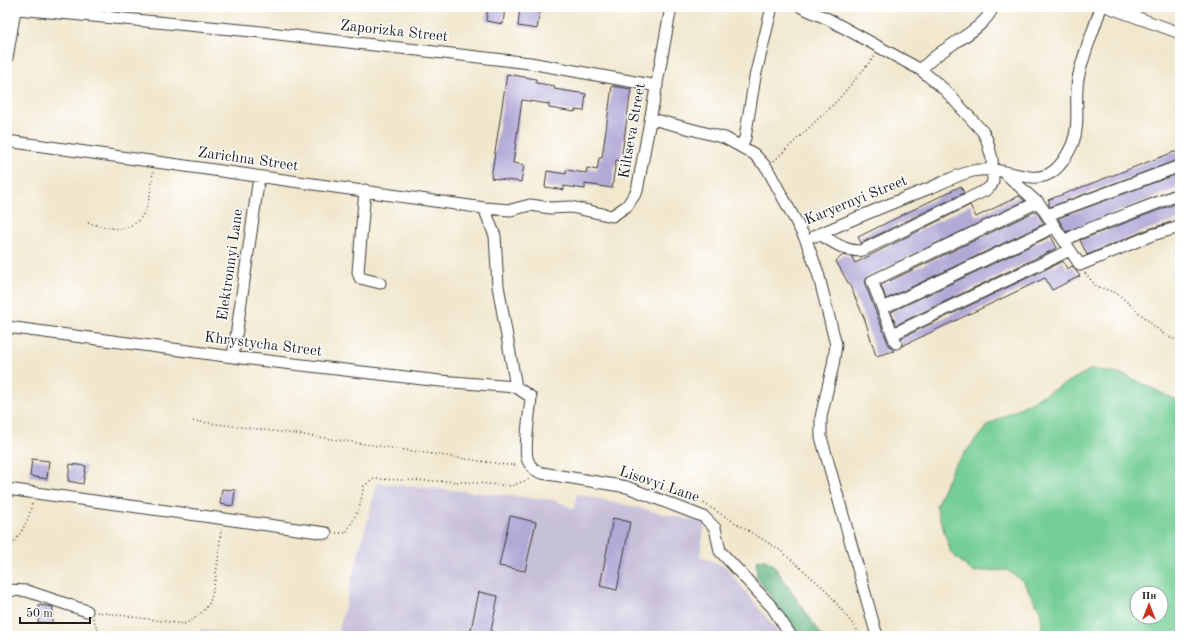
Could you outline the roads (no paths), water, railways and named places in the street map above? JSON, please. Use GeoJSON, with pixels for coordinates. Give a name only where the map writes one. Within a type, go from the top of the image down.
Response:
{"type":"FeatureCollection","features":[{"type":"Feature","properties":{"kind":"street","name":"Kiltseva Street"},"geometry":{"type":"LineString","coordinates":[[484,208],[512,210],[530,205],[551,208],[571,207],[612,216],[627,206],[637,191],[652,119],[656,86],[671,7]]}},
{"type":"Feature","properties":{"kind":"street"},"geometry":{"type":"LineString","coordinates":[[742,146],[745,138],[755,77],[772,7]]}},
{"type":"Feature","properties":{"kind":"street"},"geometry":{"type":"LineString","coordinates":[[801,7],[828,19],[880,49],[921,70],[945,90],[983,132],[991,149],[998,171],[1018,183],[1038,202],[1080,265],[1152,235],[1180,227]]}},
{"type":"Feature","properties":{"kind":"street"},"geometry":{"type":"LineString","coordinates":[[921,70],[935,55],[983,23],[993,7]]}},
{"type":"Feature","properties":{"kind":"street","name":"Karyernyi Street"},"geometry":{"type":"LineString","coordinates":[[652,119],[701,130],[725,138],[742,146],[754,154],[767,168],[806,240],[972,171],[998,171],[1029,178],[1047,176],[1058,166],[1071,146],[1077,124],[1078,78],[1101,7]]}},
{"type":"Feature","properties":{"kind":"street"},"geometry":{"type":"LineString","coordinates":[[1108,7],[1180,33]]}},
{"type":"Feature","properties":{"kind":"street","name":"Zaporizka Street"},"geometry":{"type":"LineString","coordinates":[[11,9],[252,32],[530,63],[656,86]]}},
{"type":"Feature","properties":{"kind":"street"},"geometry":{"type":"LineString","coordinates":[[7,58],[11,9]]}},
{"type":"Feature","properties":{"kind":"street","name":"Zarichna Street"},"geometry":{"type":"LineString","coordinates":[[7,141],[259,177],[365,190],[484,208]]}},
{"type":"Feature","properties":{"kind":"street"},"geometry":{"type":"LineString","coordinates":[[1047,215],[1180,166]]}},
{"type":"Feature","properties":{"kind":"street"},"geometry":{"type":"LineString","coordinates":[[819,234],[849,250],[856,252],[863,250],[986,190],[991,186],[998,171]]}},
{"type":"Feature","properties":{"kind":"street","name":"Elektronnyi Lane"},"geometry":{"type":"LineString","coordinates":[[233,357],[259,177]]}},
{"type":"Feature","properties":{"kind":"street"},"geometry":{"type":"LineString","coordinates":[[365,190],[358,272],[360,278],[380,283]]}},
{"type":"Feature","properties":{"kind":"street"},"geometry":{"type":"LineString","coordinates":[[1038,202],[872,281],[895,339],[1067,245],[1079,233],[1180,194]]}},
{"type":"Feature","properties":{"kind":"street"},"geometry":{"type":"LineString","coordinates":[[484,208],[495,236],[498,286],[516,387]]}},
{"type":"Feature","properties":{"kind":"street"},"geometry":{"type":"LineString","coordinates":[[882,308],[1054,226]]}},
{"type":"Feature","properties":{"kind":"street"},"geometry":{"type":"LineString","coordinates":[[806,240],[818,273],[836,345],[821,417],[820,437],[877,636]]}},
{"type":"Feature","properties":{"kind":"street","name":"Khrystycha Street"},"geometry":{"type":"LineString","coordinates":[[7,327],[233,357],[440,381],[516,387]]}},
{"type":"Feature","properties":{"kind":"street","name":"Lisovyi Lane"},"geometry":{"type":"LineString","coordinates":[[516,387],[531,397],[527,448],[527,458],[530,465],[542,473],[628,487],[696,514],[710,523],[718,535],[720,551],[772,607],[792,636]]}},
{"type":"Feature","properties":{"kind":"street"},"geometry":{"type":"LineString","coordinates":[[7,489],[326,533]]}},
{"type":"Feature","properties":{"kind":"street"},"geometry":{"type":"LineString","coordinates":[[7,590],[27,591],[87,611]]}}]}
